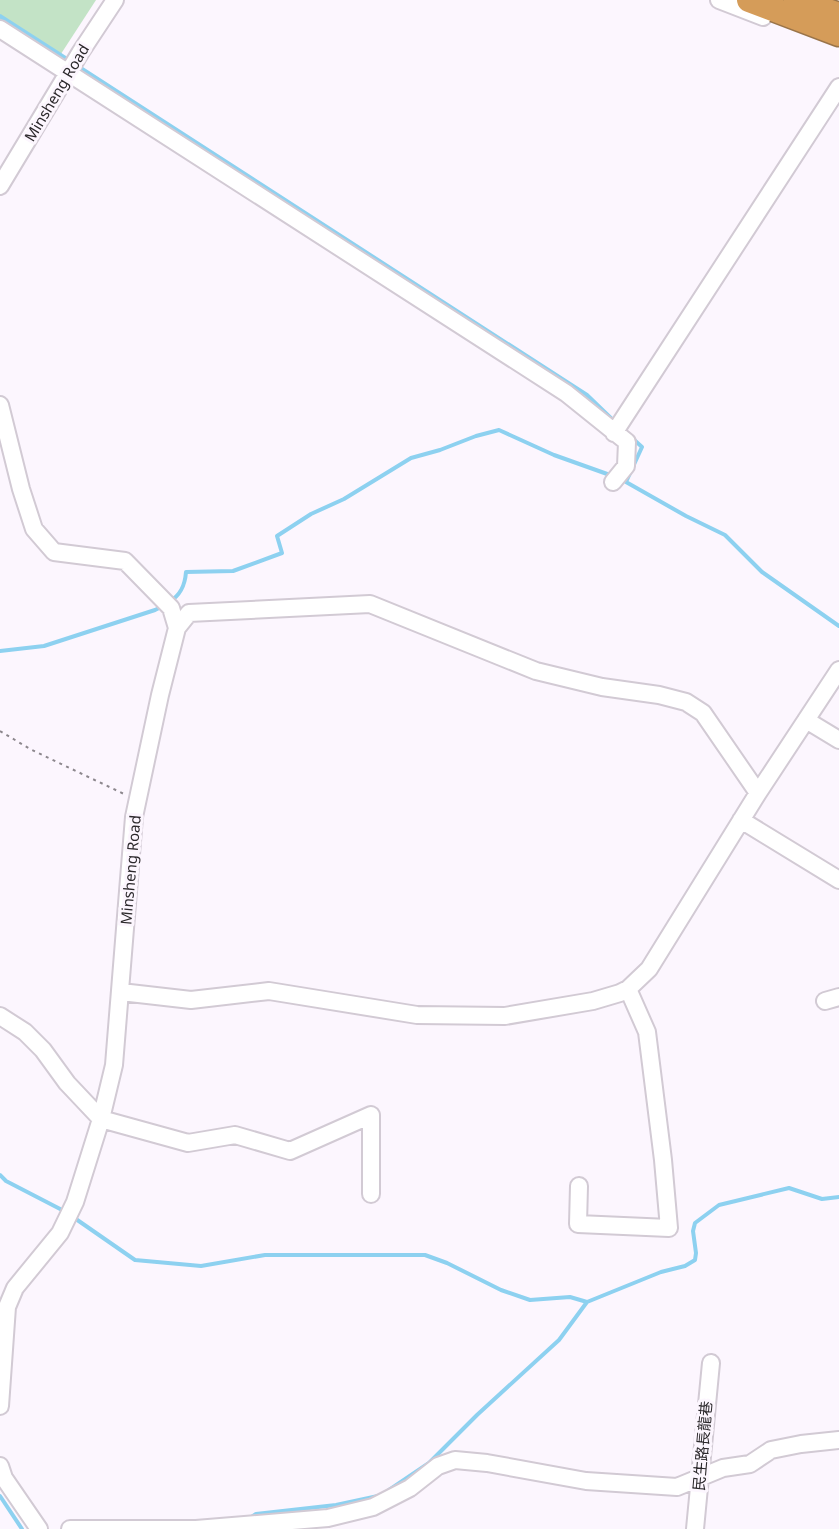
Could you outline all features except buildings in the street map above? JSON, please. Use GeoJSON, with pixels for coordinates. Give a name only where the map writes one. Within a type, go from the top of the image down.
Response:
{"type":"FeatureCollection","features":[{"type":"Feature","properties":{"kind":"highway"},"geometry":{"type":"LineString","coordinates":[[749,0],[839,34]]}},
{"type":"Feature","properties":{"kind":"highway"},"geometry":{"type":"LineString","coordinates":[[796,0],[839,15]]}},
{"type":"Feature","properties":{"kind":"street","name":"Minsheng Road"},"geometry":{"type":"LineString","coordinates":[[0,186],[115,0]]}},
{"type":"Feature","properties":{"kind":"street"},"geometry":{"type":"LineString","coordinates":[[718,0],[839,46]]}},
{"type":"Feature","properties":{"kind":"street"},"geometry":{"type":"LineString","coordinates":[[0,29],[566,393],[627,442],[626,466],[614,482]]}},
{"type":"Feature","properties":{"kind":"street"},"geometry":{"type":"LineString","coordinates":[[614,433],[839,87]]}},
{"type":"Feature","properties":{"kind":"street"},"geometry":{"type":"LineString","coordinates":[[0,405],[33,529],[54,552],[124,561],[171,608],[177,628]]}},
{"type":"Feature","properties":{"kind":"street"},"geometry":{"type":"LineString","coordinates":[[177,628],[189,613],[370,604],[536,671],[602,687],[659,695],[686,702],[703,713],[758,793]]}},
{"type":"Feature","properties":{"kind":"street","name":"Minsheng Road"},"geometry":{"type":"LineString","coordinates":[[0,1406],[7,1307],[15,1288],[60,1233],[69,1214],[101,1119],[114,1065],[134,817],[177,628]]}},
{"type":"Feature","properties":{"kind":"street"},"geometry":{"type":"LineString","coordinates":[[121,992],[191,1000],[269,991],[417,1015],[505,1016],[593,1001],[628,989],[649,969],[758,793],[839,670]]}},
{"type":"Feature","properties":{"kind":"street"},"geometry":{"type":"LineString","coordinates":[[806,720],[839,740]]}},
{"type":"Feature","properties":{"kind":"street"},"geometry":{"type":"LineString","coordinates":[[741,820],[839,880]]}},
{"type":"Feature","properties":{"kind":"street"},"geometry":{"type":"LineString","coordinates":[[579,1186],[578,1224],[669,1228],[647,1032],[628,989]]}},
{"type":"Feature","properties":{"kind":"street"},"geometry":{"type":"LineString","coordinates":[[0,1016],[25,1032],[43,1050],[67,1083],[101,1119],[188,1143],[235,1135],[290,1151],[371,1114],[371,1194]]}},
{"type":"Feature","properties":{"kind":"street","name":"民生路長龍巷"},"geometry":{"type":"LineString","coordinates":[[695,1529],[711,1364]]}},
{"type":"Feature","properties":{"kind":"street"},"geometry":{"type":"LineString","coordinates":[[70,1529],[196,1528],[328,1518],[373,1507],[410,1488],[438,1466],[455,1460],[487,1463],[586,1480],[677,1487],[723,1468],[750,1464],[771,1450],[839,1440]]}},
{"type":"Feature","properties":{"kind":"street"},"geometry":{"type":"LineString","coordinates":[[0,1467],[4,1478],[39,1529]]}},
{"type":"Feature","properties":{"kind":"path"},"geometry":{"type":"LineString","coordinates":[[0,731],[30,749],[138,800]]}},
{"type":"Feature","properties":{"kind":"green space"},"geometry":{"type":"Polygon","coordinates":[[[0,0],[96,0],[57,60],[0,23],[0,0]]]}},
{"type":"Feature","properties":{"kind":"waterway"},"geometry":{"type":"LineString","coordinates":[[0,16],[70,61]]}},
{"type":"Feature","properties":{"kind":"waterway"},"geometry":{"type":"LineString","coordinates":[[76,65],[587,395],[615,422]]}},
{"type":"Feature","properties":{"kind":"waterway"},"geometry":{"type":"LineString","coordinates":[[169,602],[182,589],[186,572],[233,571],[282,553],[277,536],[311,514],[344,499],[411,458],[476,436],[499,430],[554,455],[610,475]]}},
{"type":"Feature","properties":{"kind":"waterway"},"geometry":{"type":"LineString","coordinates":[[631,437],[642,447],[626,482],[725,535],[762,572],[839,626]]}},
{"type":"Feature","properties":{"kind":"waterway"},"geometry":{"type":"LineString","coordinates":[[0,651],[44,646],[163,606]]}},
{"type":"Feature","properties":{"kind":"waterway"},"geometry":{"type":"LineString","coordinates":[[0,1175],[6,1181],[64,1211]]}},
{"type":"Feature","properties":{"kind":"waterway"},"geometry":{"type":"LineString","coordinates":[[73,1217],[135,1260],[201,1266],[265,1255],[425,1255],[447,1263],[501,1290],[530,1300],[570,1297],[587,1302],[661,1272],[685,1266],[695,1260],[693,1231],[695,1223],[719,1205],[789,1188],[822,1199],[839,1197]]}},
{"type":"Feature","properties":{"kind":"waterway"},"geometry":{"type":"LineString","coordinates":[[389,1490],[429,1463],[477,1415],[559,1340],[587,1302]]}},
{"type":"Feature","properties":{"kind":"waterway"},"geometry":{"type":"LineString","coordinates":[[0,1496],[22,1529]]}},
{"type":"Feature","properties":{"kind":"waterway"},"geometry":{"type":"LineString","coordinates":[[250,1518],[256,1514],[336,1505],[378,1496]]}}]}
